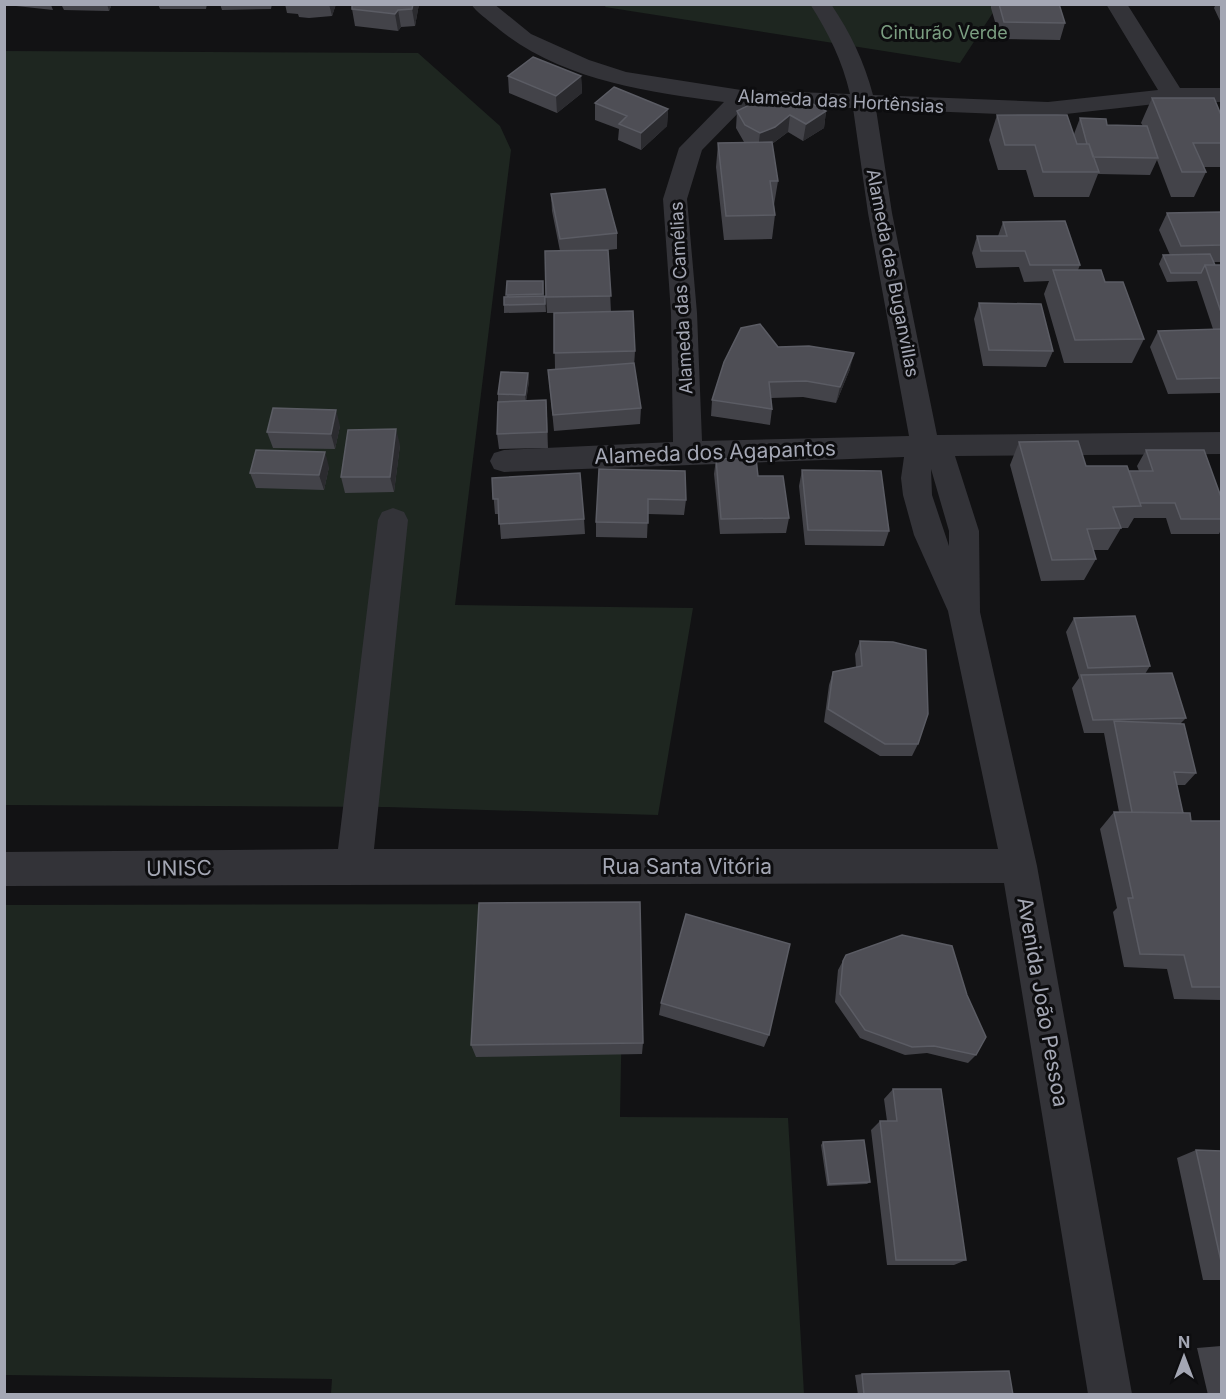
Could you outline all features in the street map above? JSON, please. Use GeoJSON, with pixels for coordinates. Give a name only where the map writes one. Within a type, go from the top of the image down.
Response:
{"type":"FeatureCollection","features":[{"type":"Feature","properties":{"kind":"street","name":"Alameda das Hortênsias"},"geometry":{"type":"LineString","coordinates":[[481,4],[523,39],[582,65],[633,80],[741,97],[1048,109],[1173,95],[1221,95]]}},
{"type":"Feature","properties":{"kind":"street","name":"Alameda das Buganvillas"},"geometry":{"type":"LineString","coordinates":[[819,4],[840,34],[853,62],[925,445],[917,462],[916,480],[926,533],[964,612]]}},
{"type":"Feature","properties":{"kind":"street"},"geometry":{"type":"LineString","coordinates":[[1116,4],[1173,95]]}},
{"type":"Feature","properties":{"kind":"street","name":"Alameda das Camélias"},"geometry":{"type":"LineString","coordinates":[[688,451],[684,313],[675,199],[691,148],[741,97]]}},
{"type":"Feature","properties":{"kind":"street","name":"Alameda dos Agapantos"},"geometry":{"type":"LineString","coordinates":[[504,461],[688,451],[925,445],[1221,443]]}},
{"type":"Feature","properties":{"kind":"street"},"geometry":{"type":"LineString","coordinates":[[354,866],[393,520]]}},
{"type":"Feature","properties":{"kind":"street","name":"Avenida João Pessoa"},"geometry":{"type":"LineString","coordinates":[[964,612],[1019,866],[1110,1395]]}},
{"type":"Feature","properties":{"kind":"street","name":"Rua Santa Vitória"},"geometry":{"type":"LineString","coordinates":[[354,866],[1019,866]]}},
{"type":"Feature","properties":{"kind":"street","name":"UNISC"},"geometry":{"type":"LineString","coordinates":[[4,869],[354,866]]}},
{"type":"Feature","properties":{"kind":"green space","name":"Cinturão Verde"},"geometry":{"type":"Polygon","coordinates":[[[607,4],[998,5],[960,63],[605,7],[607,4]]]}},
{"type":"Feature","properties":{"kind":"green space"},"geometry":{"type":"Polygon","coordinates":[[[5,51],[418,53],[500,126],[511,150],[455,605],[693,608],[658,815],[387,807],[5,805],[5,51]]]}},
{"type":"Feature","properties":{"kind":"green space"},"geometry":{"type":"Polygon","coordinates":[[[624,904],[620,1117],[788,1118],[804,1394],[331,1394],[332,1379],[5,1375],[5,905],[624,904]]]}},
{"type":"Feature","properties":{"kind":"building"},"geometry":{"type":"Polygon","coordinates":[[[352,4],[413,4],[412,9],[398,10],[395,14],[352,9],[352,4]]]}},
{"type":"Feature","properties":{"kind":"building"},"geometry":{"type":"Polygon","coordinates":[[[999,4],[1059,4],[1065,23],[1004,22],[999,4]]]}},
{"type":"Feature","properties":{"kind":"building"},"geometry":{"type":"Polygon","coordinates":[[[533,57],[581,76],[556,96],[508,76],[533,57]]]}},
{"type":"Feature","properties":{"kind":"building"},"geometry":{"type":"Polygon","coordinates":[[[614,87],[668,109],[641,133],[619,124],[627,116],[595,103],[614,87]]]}},
{"type":"Feature","properties":{"kind":"building"},"geometry":{"type":"Polygon","coordinates":[[[1152,98],[1214,98],[1221,115],[1221,143],[1193,143],[1206,172],[1182,172],[1152,98]]]}},
{"type":"Feature","properties":{"kind":"building"},"geometry":{"type":"Polygon","coordinates":[[[757,101],[811,103],[826,111],[806,124],[790,115],[775,127],[760,133],[745,125],[737,111],[757,101]]]}},
{"type":"Feature","properties":{"kind":"building"},"geometry":{"type":"Polygon","coordinates":[[[997,115],[1067,115],[1077,144],[1089,144],[1099,172],[1043,172],[1035,145],[1005,145],[997,115]]]}},
{"type":"Feature","properties":{"kind":"building"},"geometry":{"type":"Polygon","coordinates":[[[1080,118],[1106,119],[1107,125],[1147,126],[1158,158],[1093,157],[1080,118]]]}},
{"type":"Feature","properties":{"kind":"building"},"geometry":{"type":"Polygon","coordinates":[[[772,142],[778,181],[770,181],[775,215],[726,216],[718,143],[772,142]]]}},
{"type":"Feature","properties":{"kind":"building"},"geometry":{"type":"Polygon","coordinates":[[[605,189],[617,233],[560,239],[551,194],[605,189]]]}},
{"type":"Feature","properties":{"kind":"building"},"geometry":{"type":"Polygon","coordinates":[[[1221,212],[1221,245],[1181,246],[1167,213],[1221,212]]]}},
{"type":"Feature","properties":{"kind":"building"},"geometry":{"type":"Polygon","coordinates":[[[1065,221],[1080,265],[1030,265],[1025,251],[981,251],[977,236],[1007,236],[1003,222],[1065,221]]]}},
{"type":"Feature","properties":{"kind":"building"},"geometry":{"type":"Polygon","coordinates":[[[608,250],[611,296],[546,297],[545,251],[608,250]]]}},
{"type":"Feature","properties":{"kind":"building"},"geometry":{"type":"Polygon","coordinates":[[[1210,254],[1215,265],[1205,265],[1201,273],[1171,273],[1163,255],[1210,254]]]}},
{"type":"Feature","properties":{"kind":"building"},"geometry":{"type":"Polygon","coordinates":[[[1205,265],[1221,265],[1221,312],[1205,265]]]}},
{"type":"Feature","properties":{"kind":"building"},"geometry":{"type":"Polygon","coordinates":[[[1053,270],[1101,270],[1105,282],[1123,282],[1144,339],[1075,340],[1053,270]]]}},
{"type":"Feature","properties":{"kind":"building"},"geometry":{"type":"Polygon","coordinates":[[[507,281],[543,281],[543,294],[506,295],[507,281]]]}},
{"type":"Feature","properties":{"kind":"building"},"geometry":{"type":"Polygon","coordinates":[[[545,296],[545,304],[504,305],[504,297],[545,296]]]}},
{"type":"Feature","properties":{"kind":"building"},"geometry":{"type":"Polygon","coordinates":[[[979,303],[1041,304],[1053,351],[989,350],[979,303]]]}},
{"type":"Feature","properties":{"kind":"building"},"geometry":{"type":"Polygon","coordinates":[[[633,311],[635,351],[554,353],[554,313],[633,311]]]}},
{"type":"Feature","properties":{"kind":"building"},"geometry":{"type":"Polygon","coordinates":[[[760,324],[778,347],[809,346],[854,353],[840,387],[806,381],[769,382],[772,409],[712,400],[724,362],[741,328],[760,324]]]}},
{"type":"Feature","properties":{"kind":"building"},"geometry":{"type":"Polygon","coordinates":[[[1221,329],[1221,378],[1177,379],[1158,331],[1221,329]]]}},
{"type":"Feature","properties":{"kind":"building"},"geometry":{"type":"Polygon","coordinates":[[[634,363],[641,408],[553,415],[548,370],[634,363]]]}},
{"type":"Feature","properties":{"kind":"building"},"geometry":{"type":"Polygon","coordinates":[[[501,372],[528,373],[525,395],[498,394],[501,372]]]}},
{"type":"Feature","properties":{"kind":"building"},"geometry":{"type":"Polygon","coordinates":[[[546,400],[547,432],[497,434],[498,402],[546,400]]]}},
{"type":"Feature","properties":{"kind":"building"},"geometry":{"type":"Polygon","coordinates":[[[273,408],[336,410],[331,434],[267,432],[273,408]]]}},
{"type":"Feature","properties":{"kind":"building"},"geometry":{"type":"Polygon","coordinates":[[[396,429],[390,477],[341,477],[348,430],[396,429]]]}},
{"type":"Feature","properties":{"kind":"building"},"geometry":{"type":"Polygon","coordinates":[[[1078,441],[1086,466],[1127,466],[1141,506],[1113,507],[1121,528],[1087,529],[1096,559],[1052,560],[1019,442],[1078,441]]]}},
{"type":"Feature","properties":{"kind":"building"},"geometry":{"type":"Polygon","coordinates":[[[256,450],[325,452],[319,475],[250,473],[256,450]]]}},
{"type":"Feature","properties":{"kind":"building"},"geometry":{"type":"Polygon","coordinates":[[[1146,450],[1204,450],[1221,497],[1221,519],[1181,519],[1175,503],[1140,503],[1129,471],[1153,471],[1146,450]]]}},
{"type":"Feature","properties":{"kind":"building"},"geometry":{"type":"Polygon","coordinates":[[[756,458],[758,476],[783,476],[789,518],[721,519],[716,459],[756,458]]]}},
{"type":"Feature","properties":{"kind":"building"},"geometry":{"type":"Polygon","coordinates":[[[599,469],[685,471],[686,500],[648,499],[648,523],[596,522],[599,469]]]}},
{"type":"Feature","properties":{"kind":"building"},"geometry":{"type":"Polygon","coordinates":[[[802,470],[881,471],[889,531],[808,530],[802,470]]]}},
{"type":"Feature","properties":{"kind":"building"},"geometry":{"type":"Polygon","coordinates":[[[580,473],[584,519],[499,524],[498,499],[493,499],[492,478],[580,473]]]}},
{"type":"Feature","properties":{"kind":"building"},"geometry":{"type":"Polygon","coordinates":[[[1135,616],[1150,666],[1088,668],[1074,618],[1135,616]]]}},
{"type":"Feature","properties":{"kind":"building"},"geometry":{"type":"Polygon","coordinates":[[[860,641],[893,642],[926,650],[928,714],[918,744],[885,744],[828,709],[833,672],[862,666],[860,641]]]}},
{"type":"Feature","properties":{"kind":"building"},"geometry":{"type":"Polygon","coordinates":[[[1172,673],[1186,718],[1093,720],[1081,675],[1172,673]]]}},
{"type":"Feature","properties":{"kind":"building"},"geometry":{"type":"Polygon","coordinates":[[[1114,721],[1184,724],[1196,773],[1174,772],[1183,813],[1132,812],[1114,721]]]}},
{"type":"Feature","properties":{"kind":"building"},"geometry":{"type":"Polygon","coordinates":[[[1114,812],[1190,813],[1191,821],[1221,821],[1221,987],[1192,987],[1184,955],[1140,954],[1128,898],[1133,898],[1114,812]]]}},
{"type":"Feature","properties":{"kind":"building"},"geometry":{"type":"Polygon","coordinates":[[[640,902],[643,1043],[471,1045],[479,903],[640,902]]]}},
{"type":"Feature","properties":{"kind":"building"},"geometry":{"type":"Polygon","coordinates":[[[686,914],[790,944],[769,1035],[661,1003],[686,914]]]}},
{"type":"Feature","properties":{"kind":"building"},"geometry":{"type":"Polygon","coordinates":[[[902,935],[952,946],[967,995],[986,1037],[976,1055],[934,1046],[912,1047],[865,1030],[840,994],[843,961],[846,955],[902,935]]]}},
{"type":"Feature","properties":{"kind":"building"},"geometry":{"type":"Polygon","coordinates":[[[893,1089],[941,1089],[966,1260],[896,1260],[880,1121],[897,1121],[893,1089]]]}},
{"type":"Feature","properties":{"kind":"building"},"geometry":{"type":"Polygon","coordinates":[[[864,1140],[870,1182],[829,1184],[823,1142],[864,1140]]]}},
{"type":"Feature","properties":{"kind":"building"},"geometry":{"type":"Polygon","coordinates":[[[1196,1150],[1221,1151],[1221,1261],[1196,1150]]]}},
{"type":"Feature","properties":{"kind":"building"},"geometry":{"type":"Polygon","coordinates":[[[1009,1371],[1013,1395],[864,1395],[862,1374],[1009,1371]]]}}]}
